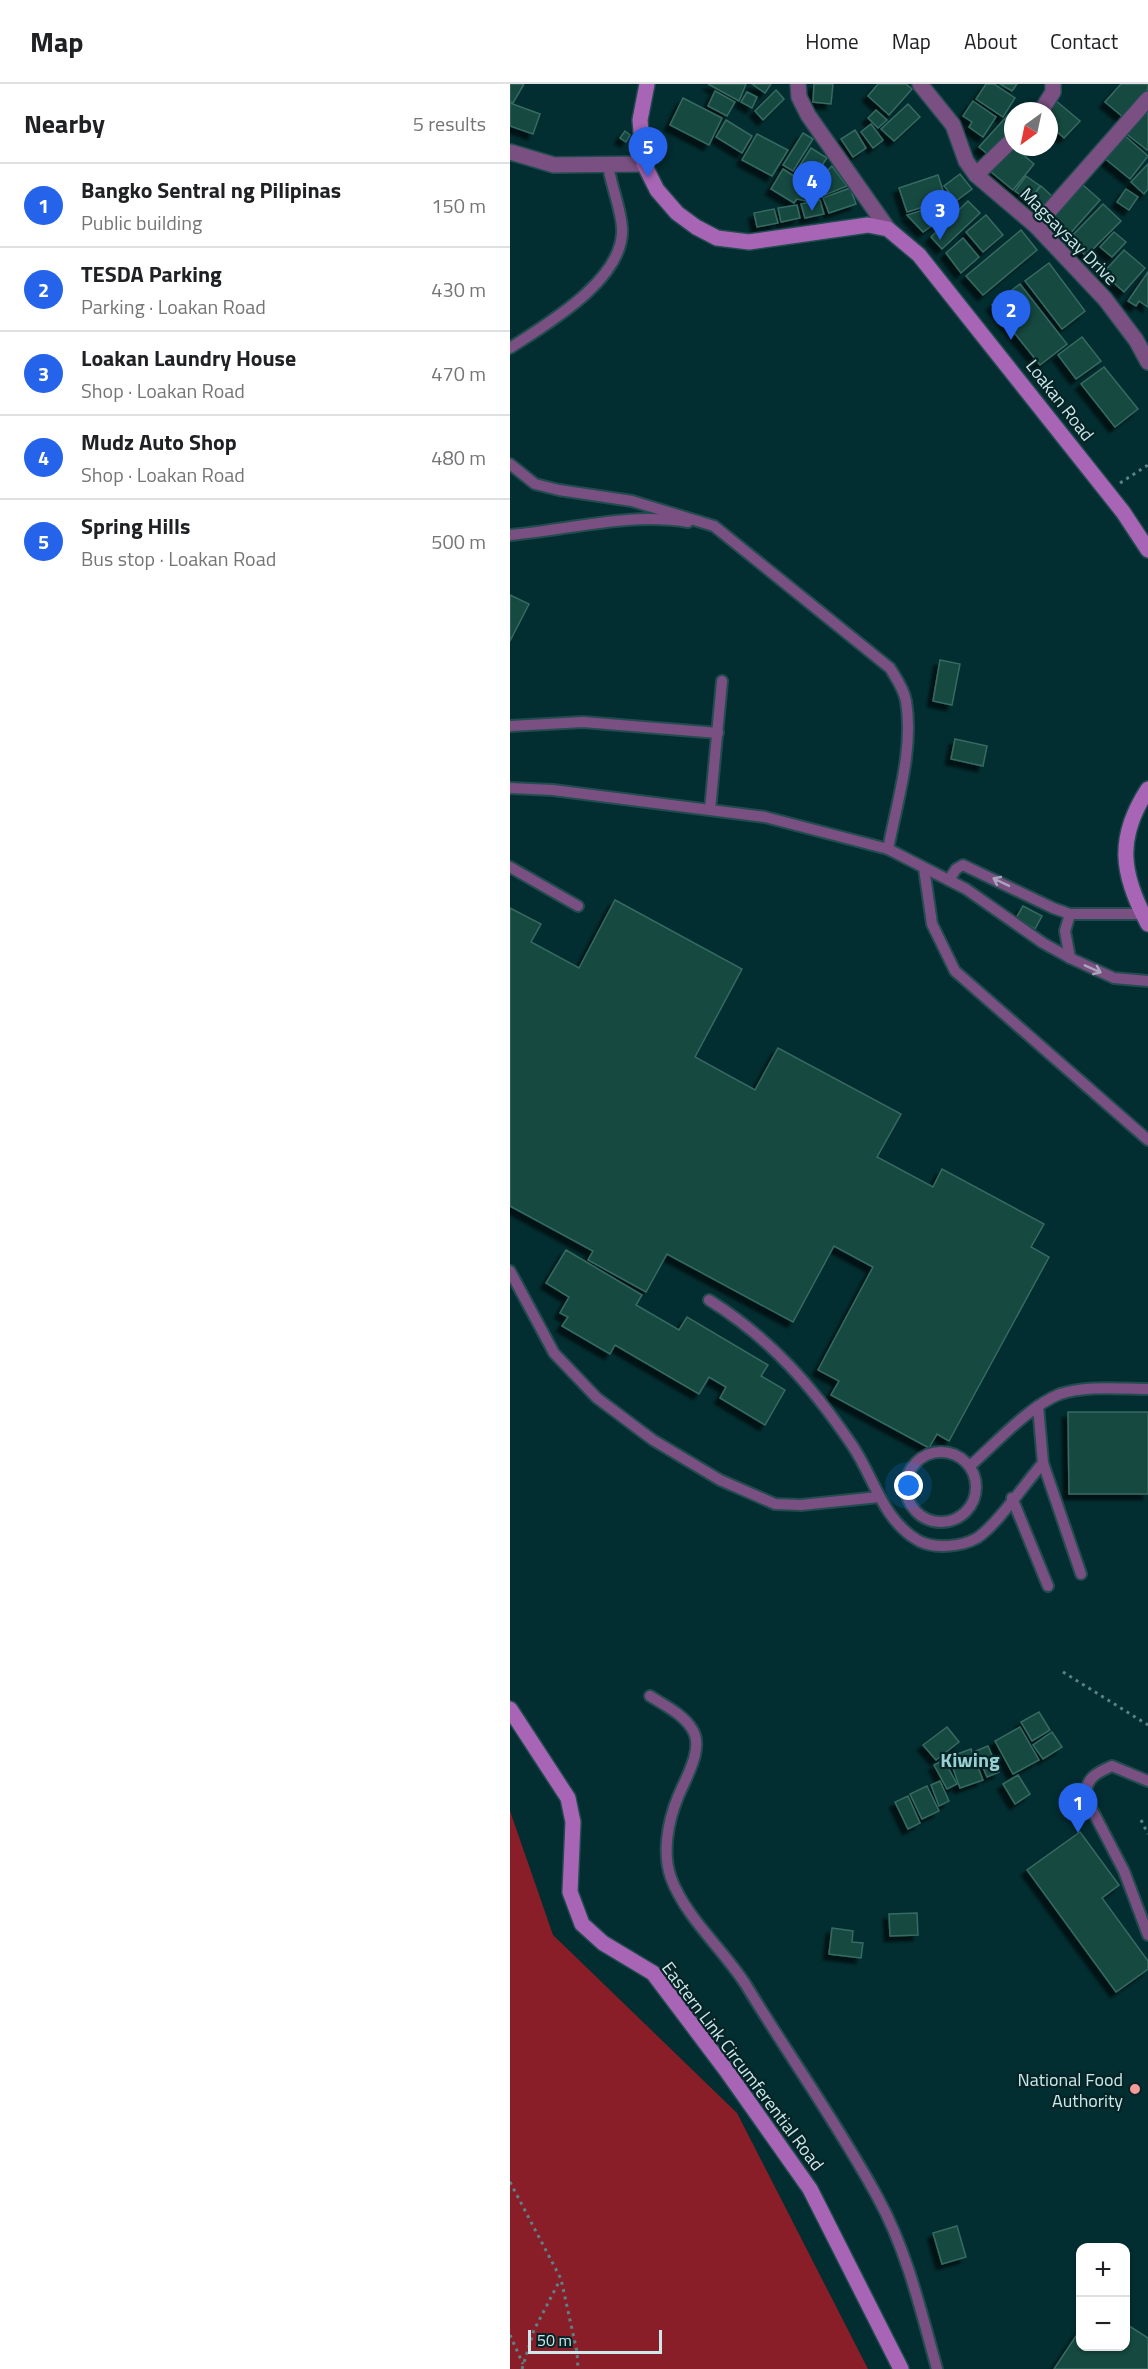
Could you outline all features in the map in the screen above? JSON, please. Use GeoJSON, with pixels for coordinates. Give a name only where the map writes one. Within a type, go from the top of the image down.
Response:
{"type":"FeatureCollection","features":[{"type":"Feature","properties":{"kind":"main road"},"geometry":{"type":"LineString","coordinates":[[646,84],[640,120],[644,164],[657,190],[677,213],[717,238],[749,242],[868,225],[888,229]]}},
{"type":"Feature","properties":{"kind":"main road","name":"Loakan Road"},"geometry":{"type":"LineString","coordinates":[[888,229],[927,264],[1123,512],[1148,550]]}},
{"type":"Feature","properties":{"kind":"main road"},"geometry":{"type":"LineString","coordinates":[[1145,919],[1125,868],[1124,846],[1128,826],[1148,789]]}},
{"type":"Feature","properties":{"kind":"main road","name":"Eastern Link Circumferential Road"},"geometry":{"type":"LineString","coordinates":[[510,1709],[568,1798],[573,1822],[570,1893],[582,1924],[603,1943],[653,1973],[733,2080],[810,2189],[901,2369]]}},
{"type":"Feature","properties":{"kind":"street"},"geometry":{"type":"LineString","coordinates":[[798,84],[798,97],[808,116],[888,229]]}},
{"type":"Feature","properties":{"kind":"street","name":"Magsaysay Drive"},"geometry":{"type":"LineString","coordinates":[[920,84],[953,125],[966,161],[976,175],[1036,225],[1105,299],[1136,340],[1148,362]]}},
{"type":"Feature","properties":{"kind":"street"},"geometry":{"type":"LineString","coordinates":[[1047,102],[1053,92],[1053,84]]}},
{"type":"Feature","properties":{"kind":"street"},"geometry":{"type":"LineString","coordinates":[[1036,225],[1148,99]]}},
{"type":"Feature","properties":{"kind":"street"},"geometry":{"type":"LineString","coordinates":[[976,175],[1004,148]]}},
{"type":"Feature","properties":{"kind":"street"},"geometry":{"type":"LineString","coordinates":[[510,152],[554,165],[644,164]]}},
{"type":"Feature","properties":{"kind":"lane"},"geometry":{"type":"LineString","coordinates":[[510,348],[564,313],[614,264],[623,230],[608,165]]}},
{"type":"Feature","properties":{"kind":"lane"},"geometry":{"type":"LineString","coordinates":[[510,464],[535,484],[632,501],[714,526],[890,668],[906,700],[906,747],[888,849]]}},
{"type":"Feature","properties":{"kind":"lane"},"geometry":{"type":"LineString","coordinates":[[510,535],[619,521],[664,518],[714,526]]}},
{"type":"Feature","properties":{"kind":"lane"},"geometry":{"type":"LineString","coordinates":[[710,810],[722,681]]}},
{"type":"Feature","properties":{"kind":"lane"},"geometry":{"type":"LineString","coordinates":[[510,726],[583,722],[718,733]]}},
{"type":"Feature","properties":{"kind":"lane"},"geometry":{"type":"LineString","coordinates":[[510,788],[553,790],[765,817],[888,849],[949,880],[1042,943],[1070,958],[1114,978],[1148,981]]}},
{"type":"Feature","properties":{"kind":"lane"},"geometry":{"type":"LineString","coordinates":[[949,880],[959,866],[970,866],[1053,908],[1070,914],[1145,919]]}},
{"type":"Feature","properties":{"kind":"lane"},"geometry":{"type":"LineString","coordinates":[[510,867],[579,906]]}},
{"type":"Feature","properties":{"kind":"lane"},"geometry":{"type":"LineString","coordinates":[[924,868],[932,924],[955,971],[1148,1140]]}},
{"type":"Feature","properties":{"kind":"lane"},"geometry":{"type":"LineString","coordinates":[[1070,914],[1065,937],[1070,958]]}},
{"type":"Feature","properties":{"kind":"lane"},"geometry":{"type":"LineString","coordinates":[[510,1271],[554,1353],[597,1398],[652,1440],[720,1480],[775,1504],[801,1505],[879,1497]]}},
{"type":"Feature","properties":{"kind":"lane"},"geometry":{"type":"LineString","coordinates":[[709,1300],[738,1318],[774,1348],[791,1367],[852,1446],[889,1514],[907,1532],[921,1541],[942,1546],[976,1538],[1043,1463]]}},
{"type":"Feature","properties":{"kind":"lane"},"geometry":{"type":"LineString","coordinates":[[970,1466],[1038,1406],[1061,1394],[1099,1388],[1148,1389]]}},
{"type":"Feature","properties":{"kind":"lane"},"geometry":{"type":"LineString","coordinates":[[1038,1406],[1043,1463],[1081,1574]]}},
{"type":"Feature","properties":{"kind":"lane"},"geometry":{"type":"LineString","coordinates":[[937,1451],[956,1454],[970,1466],[977,1484],[974,1502],[964,1514],[945,1523],[926,1520],[911,1508],[905,1491],[908,1472],[920,1458],[937,1451]]}},
{"type":"Feature","properties":{"kind":"lane"},"geometry":{"type":"LineString","coordinates":[[1012,1498],[1048,1586]]}},
{"type":"Feature","properties":{"kind":"lane"},"geometry":{"type":"LineString","coordinates":[[650,1696],[682,1717],[693,1730],[696,1738],[691,1766],[672,1817],[667,1850],[670,1876],[679,1895],[733,1966],[828,2113],[879,2199],[918,2296],[937,2369]]}},
{"type":"Feature","properties":{"kind":"lane"},"geometry":{"type":"LineString","coordinates":[[1148,1781],[1112,1767],[1094,1774],[1085,1786],[1086,1798],[1124,1871],[1148,1935]]}},
{"type":"Feature","properties":{"kind":"path"},"geometry":{"type":"LineString","coordinates":[[1114,488],[1148,465]]}},
{"type":"Feature","properties":{"kind":"path"},"geometry":{"type":"LineString","coordinates":[[1064,1672],[1148,1725]]}},
{"type":"Feature","properties":{"kind":"path"},"geometry":{"type":"LineString","coordinates":[[1141,1820],[1148,1834]]}},
{"type":"Feature","properties":{"kind":"path"},"geometry":{"type":"LineString","coordinates":[[510,2182],[561,2279],[577,2352],[578,2369]]}},
{"type":"Feature","properties":{"kind":"path"},"geometry":{"type":"LineString","coordinates":[[523,2367],[534,2330],[561,2279]]}},
{"type":"Feature","properties":{"kind":"path"},"geometry":{"type":"LineString","coordinates":[[510,2335],[523,2367]]}},
{"type":"Feature","properties":{"kind":"shaded area"},"geometry":{"type":"Polygon","coordinates":[[[510,1811],[553,1935],[737,2113],[868,2369],[510,2369],[510,1811]]]}},
{"type":"Feature","properties":{"kind":"building"},"geometry":{"type":"Polygon","coordinates":[[[510,84],[524,84],[513,103],[510,101],[510,84]]]}},
{"type":"Feature","properties":{"kind":"building"},"geometry":{"type":"Polygon","coordinates":[[[708,84],[746,84],[739,101],[708,84]]]}},
{"type":"Feature","properties":{"kind":"building"},"geometry":{"type":"Polygon","coordinates":[[[752,84],[771,84],[765,93],[752,84]]]}},
{"type":"Feature","properties":{"kind":"building"},"geometry":{"type":"Polygon","coordinates":[[[814,84],[833,84],[831,104],[813,102],[814,84]]]}},
{"type":"Feature","properties":{"kind":"building"},"geometry":{"type":"Polygon","coordinates":[[[878,84],[906,84],[912,89],[889,115],[868,96],[878,84]]]}},
{"type":"Feature","properties":{"kind":"building"},"geometry":{"type":"Polygon","coordinates":[[[986,84],[994,84],[1015,98],[1012,102],[1004,102],[1003,117],[976,99],[986,84]]]}},
{"type":"Feature","properties":{"kind":"building"},"geometry":{"type":"Polygon","coordinates":[[[1000,84],[1017,84],[1012,91],[1000,84]]]}},
{"type":"Feature","properties":{"kind":"building"},"geometry":{"type":"Polygon","coordinates":[[[1121,84],[1148,84],[1148,89],[1123,117],[1105,102],[1121,84]]]}},
{"type":"Feature","properties":{"kind":"building"},"geometry":{"type":"Polygon","coordinates":[[[776,90],[784,99],[763,120],[755,111],[776,90]]]}},
{"type":"Feature","properties":{"kind":"building"},"geometry":{"type":"Polygon","coordinates":[[[715,91],[735,102],[727,116],[708,106],[715,91]]]}},
{"type":"Feature","properties":{"kind":"building"},"geometry":{"type":"Polygon","coordinates":[[[747,92],[757,97],[752,108],[741,102],[747,92]]]}},
{"type":"Feature","properties":{"kind":"building"},"geometry":{"type":"Polygon","coordinates":[[[683,98],[722,118],[709,145],[670,125],[683,98]]]}},
{"type":"Feature","properties":{"kind":"building"},"geometry":{"type":"Polygon","coordinates":[[[973,101],[996,117],[983,137],[969,127],[972,122],[963,116],[973,101]]]}},
{"type":"Feature","properties":{"kind":"building"},"geometry":{"type":"Polygon","coordinates":[[[510,103],[540,114],[533,134],[510,126],[510,103]]]}},
{"type":"Feature","properties":{"kind":"building"},"geometry":{"type":"Polygon","coordinates":[[[1058,103],[1080,121],[1064,138],[1058,132],[1058,103]]]}},
{"type":"Feature","properties":{"kind":"building"},"geometry":{"type":"Polygon","coordinates":[[[908,104],[920,117],[894,141],[881,129],[908,104]]]}},
{"type":"Feature","properties":{"kind":"building"},"geometry":{"type":"Polygon","coordinates":[[[1148,109],[1148,149],[1147,150],[1124,132],[1148,109]]]}},
{"type":"Feature","properties":{"kind":"building"},"geometry":{"type":"Polygon","coordinates":[[[876,110],[887,120],[878,128],[868,118],[876,110]]]}},
{"type":"Feature","properties":{"kind":"building"},"geometry":{"type":"Polygon","coordinates":[[[1004,119],[1004,140],[990,156],[979,147],[1004,119]]]}},
{"type":"Feature","properties":{"kind":"building"},"geometry":{"type":"Polygon","coordinates":[[[726,120],[752,136],[742,153],[716,137],[726,120]]]}},
{"type":"Feature","properties":{"kind":"building"},"geometry":{"type":"Polygon","coordinates":[[[871,124],[883,140],[873,148],[861,132],[871,124]]]}},
{"type":"Feature","properties":{"kind":"building"},"geometry":{"type":"Polygon","coordinates":[[[855,130],[866,148],[853,157],[841,139],[855,130]]]}},
{"type":"Feature","properties":{"kind":"building"},"geometry":{"type":"Polygon","coordinates":[[[625,131],[630,135],[626,142],[620,138],[625,131]]]}},
{"type":"Feature","properties":{"kind":"building"},"geometry":{"type":"Polygon","coordinates":[[[803,133],[813,139],[793,171],[783,165],[803,133]]]}},
{"type":"Feature","properties":{"kind":"building"},"geometry":{"type":"Polygon","coordinates":[[[757,134],[788,150],[772,176],[742,160],[757,134]]]}},
{"type":"Feature","properties":{"kind":"building"},"geometry":{"type":"Polygon","coordinates":[[[1123,134],[1148,156],[1130,179],[1103,157],[1123,134]]]}},
{"type":"Feature","properties":{"kind":"building"},"geometry":{"type":"Polygon","coordinates":[[[811,148],[827,158],[810,183],[795,173],[811,148]]]}},
{"type":"Feature","properties":{"kind":"building"},"geometry":{"type":"Polygon","coordinates":[[[1005,156],[1025,156],[1034,164],[1013,190],[990,171],[1005,156]]]}},
{"type":"Feature","properties":{"kind":"building"},"geometry":{"type":"Polygon","coordinates":[[[1148,164],[1148,189],[1144,194],[1131,182],[1148,164]]]}},
{"type":"Feature","properties":{"kind":"building"},"geometry":{"type":"Polygon","coordinates":[[[832,166],[847,186],[825,195],[813,185],[832,166]]]}},
{"type":"Feature","properties":{"kind":"building"},"geometry":{"type":"Polygon","coordinates":[[[783,169],[814,189],[806,201],[797,199],[794,203],[771,189],[783,169]]]}},
{"type":"Feature","properties":{"kind":"building"},"geometry":{"type":"Polygon","coordinates":[[[960,174],[972,189],[956,201],[944,186],[960,174]]]}},
{"type":"Feature","properties":{"kind":"building"},"geometry":{"type":"Polygon","coordinates":[[[938,175],[946,200],[907,212],[899,188],[938,175]]]}},
{"type":"Feature","properties":{"kind":"building"},"geometry":{"type":"Polygon","coordinates":[[[1026,176],[1040,186],[1029,201],[1015,191],[1026,176]]]}},
{"type":"Feature","properties":{"kind":"building"},"geometry":{"type":"Polygon","coordinates":[[[1083,185],[1100,200],[1068,236],[1050,221],[1083,185]]]}},
{"type":"Feature","properties":{"kind":"building"},"geometry":{"type":"Polygon","coordinates":[[[1041,186],[1056,200],[1045,214],[1029,201],[1041,186]]]}},
{"type":"Feature","properties":{"kind":"building"},"geometry":{"type":"Polygon","coordinates":[[[850,188],[856,204],[829,213],[823,198],[850,188]]]}},
{"type":"Feature","properties":{"kind":"building"},"geometry":{"type":"Polygon","coordinates":[[[1126,189],[1138,197],[1129,210],[1117,202],[1126,189]]]}},
{"type":"Feature","properties":{"kind":"building"},"geometry":{"type":"Polygon","coordinates":[[[820,200],[824,214],[805,218],[801,204],[820,200]]]}},
{"type":"Feature","properties":{"kind":"building"},"geometry":{"type":"Polygon","coordinates":[[[968,201],[980,213],[942,249],[931,237],[968,201]]]}},
{"type":"Feature","properties":{"kind":"building"},"geometry":{"type":"Polygon","coordinates":[[[949,202],[957,208],[923,232],[907,215],[949,202]]]}},
{"type":"Feature","properties":{"kind":"building"},"geometry":{"type":"Polygon","coordinates":[[[1103,204],[1121,221],[1086,256],[1069,239],[1103,204]]]}},
{"type":"Feature","properties":{"kind":"building"},"geometry":{"type":"Polygon","coordinates":[[[797,205],[800,218],[781,222],[778,208],[797,205]]]}},
{"type":"Feature","properties":{"kind":"building"},"geometry":{"type":"Polygon","coordinates":[[[774,209],[778,223],[757,227],[754,213],[774,209]]]}},
{"type":"Feature","properties":{"kind":"building"},"geometry":{"type":"Polygon","coordinates":[[[986,215],[1003,235],[983,252],[966,232],[986,215]]]}},
{"type":"Feature","properties":{"kind":"building"},"geometry":{"type":"Polygon","coordinates":[[[1021,230],[1037,250],[983,295],[966,276],[1021,230]]]}},
{"type":"Feature","properties":{"kind":"building"},"geometry":{"type":"Polygon","coordinates":[[[1114,232],[1126,242],[1112,257],[1100,247],[1114,232]]]}},
{"type":"Feature","properties":{"kind":"building"},"geometry":{"type":"Polygon","coordinates":[[[963,238],[979,257],[961,273],[946,253],[963,238]]]}},
{"type":"Feature","properties":{"kind":"building"},"geometry":{"type":"Polygon","coordinates":[[[1124,250],[1145,268],[1124,292],[1103,273],[1124,250]]]}},
{"type":"Feature","properties":{"kind":"building"},"geometry":{"type":"Polygon","coordinates":[[[1049,263],[1085,311],[1062,329],[1025,281],[1049,263]]]}},
{"type":"Feature","properties":{"kind":"building"},"geometry":{"type":"Polygon","coordinates":[[[1148,272],[1148,307],[1139,301],[1136,306],[1128,301],[1148,272]]]}},
{"type":"Feature","properties":{"kind":"building"},"geometry":{"type":"Polygon","coordinates":[[[1020,284],[1067,344],[1040,365],[992,305],[1020,284]]]}},
{"type":"Feature","properties":{"kind":"building"},"geometry":{"type":"Polygon","coordinates":[[[1082,337],[1101,361],[1076,379],[1058,355],[1082,337]]]}},
{"type":"Feature","properties":{"kind":"building"},"geometry":{"type":"Polygon","coordinates":[[[1104,367],[1138,409],[1115,427],[1081,384],[1104,367]]]}},
{"type":"Feature","properties":{"kind":"building"},"geometry":{"type":"Polygon","coordinates":[[[510,595],[529,604],[510,641],[510,595]]]}},
{"type":"Feature","properties":{"kind":"building"},"geometry":{"type":"Polygon","coordinates":[[[940,660],[960,664],[952,705],[933,701],[940,660]]]}},
{"type":"Feature","properties":{"kind":"building"},"geometry":{"type":"Polygon","coordinates":[[[955,739],[987,746],[983,766],[951,759],[955,739]]]}},
{"type":"Feature","properties":{"kind":"building"},"geometry":{"type":"Polygon","coordinates":[[[615,900],[742,969],[695,1057],[755,1090],[778,1048],[901,1114],[877,1157],[933,1187],[942,1169],[1044,1224],[1031,1247],[1049,1257],[949,1441],[937,1434],[929,1448],[831,1395],[839,1381],[818,1370],[873,1267],[834,1246],[793,1322],[667,1254],[646,1292],[588,1260],[593,1251],[510,1206],[510,908],[541,924],[531,942],[579,968],[615,900]]]}},
{"type":"Feature","properties":{"kind":"building"},"geometry":{"type":"Polygon","coordinates":[[[1023,906],[1042,916],[1035,929],[1016,918],[1023,906]]]}},
{"type":"Feature","properties":{"kind":"building"},"geometry":{"type":"Polygon","coordinates":[[[566,1250],[642,1295],[636,1305],[679,1330],[687,1317],[768,1365],[761,1376],[785,1390],[765,1425],[720,1398],[726,1387],[709,1377],[699,1394],[615,1345],[610,1354],[562,1326],[568,1317],[560,1313],[569,1297],[546,1283],[566,1250]]]}},
{"type":"Feature","properties":{"kind":"building"},"geometry":{"type":"Polygon","coordinates":[[[1068,1412],[1148,1412],[1148,1494],[1069,1494],[1068,1412]]]}},
{"type":"Feature","properties":{"kind":"building"},"geometry":{"type":"Polygon","coordinates":[[[1039,1712],[1050,1730],[1032,1741],[1021,1722],[1039,1712]]]}},
{"type":"Feature","properties":{"kind":"building"},"geometry":{"type":"Polygon","coordinates":[[[947,1727],[959,1742],[936,1760],[923,1745],[947,1727]]]}},
{"type":"Feature","properties":{"kind":"building"},"geometry":{"type":"Polygon","coordinates":[[[1020,1727],[1039,1760],[1013,1774],[995,1741],[1020,1727]]]}},
{"type":"Feature","properties":{"kind":"building"},"geometry":{"type":"Polygon","coordinates":[[[1052,1732],[1062,1747],[1043,1759],[1033,1745],[1052,1732]]]}},
{"type":"Feature","properties":{"kind":"building"},"geometry":{"type":"Polygon","coordinates":[[[988,1746],[999,1772],[987,1777],[976,1751],[988,1746]]]}},
{"type":"Feature","properties":{"kind":"building"},"geometry":{"type":"Polygon","coordinates":[[[971,1749],[983,1780],[960,1788],[949,1757],[971,1749]]]}},
{"type":"Feature","properties":{"kind":"building"},"geometry":{"type":"Polygon","coordinates":[[[944,1760],[957,1784],[947,1789],[934,1765],[944,1760]]]}},
{"type":"Feature","properties":{"kind":"building"},"geometry":{"type":"Polygon","coordinates":[[[1018,1775],[1030,1794],[1015,1804],[1003,1784],[1018,1775]]]}},
{"type":"Feature","properties":{"kind":"building"},"geometry":{"type":"Polygon","coordinates":[[[940,1781],[949,1801],[939,1806],[931,1785],[940,1781]]]}},
{"type":"Feature","properties":{"kind":"building"},"geometry":{"type":"Polygon","coordinates":[[[927,1786],[939,1811],[922,1819],[910,1794],[927,1786]]]}},
{"type":"Feature","properties":{"kind":"building"},"geometry":{"type":"Polygon","coordinates":[[[908,1796],[920,1823],[908,1829],[895,1802],[908,1796]]]}},
{"type":"Feature","properties":{"kind":"building"},"geometry":{"type":"Polygon","coordinates":[[[1080,1832],[1119,1885],[1102,1898],[1148,1961],[1148,1969],[1116,1992],[1027,1870],[1080,1832]]]}},
{"type":"Feature","properties":{"kind":"building"},"geometry":{"type":"Polygon","coordinates":[[[917,1913],[918,1935],[890,1936],[889,1914],[917,1913]]]}},
{"type":"Feature","properties":{"kind":"building"},"geometry":{"type":"Polygon","coordinates":[[[832,1928],[853,1931],[852,1942],[863,1943],[861,1958],[829,1954],[832,1928]]]}},
{"type":"Feature","properties":{"kind":"building"},"geometry":{"type":"Polygon","coordinates":[[[957,2226],[966,2257],[942,2264],[933,2233],[957,2226]]]}},
{"type":"Feature","properties":{"kind":"building"},"geometry":{"type":"Polygon","coordinates":[[[1130,2327],[1148,2338],[1148,2369],[1054,2369],[1076,2336],[1076,2351],[1130,2351],[1130,2327]]]}},
{"type":"Feature","properties":{"kind":"place","name":"Spring Hills"},"geometry":{"type":"Point","coordinates":[648,177]}},
{"type":"Feature","properties":{"kind":"place","name":"Mudz Auto Shop"},"geometry":{"type":"Point","coordinates":[812,211]}},
{"type":"Feature","properties":{"kind":"place","name":"Loakan Laundry House"},"geometry":{"type":"Point","coordinates":[940,240]}},
{"type":"Feature","properties":{"kind":"place","name":"TESDA Parking"},"geometry":{"type":"Point","coordinates":[1011,340]}},
{"type":"Feature","properties":{"kind":"place","name":"Bangko Sentral ng Pilipinas"},"geometry":{"type":"Point","coordinates":[1078,1833]}},
{"type":"Feature","properties":{"kind":"place","name":"National Food Authority"},"geometry":{"type":"Point","coordinates":[1135,2089]}},
{"type":"Feature","properties":{"kind":"district","name":"Kiwing"},"geometry":{"type":"Point","coordinates":[970,1759]}}]}
